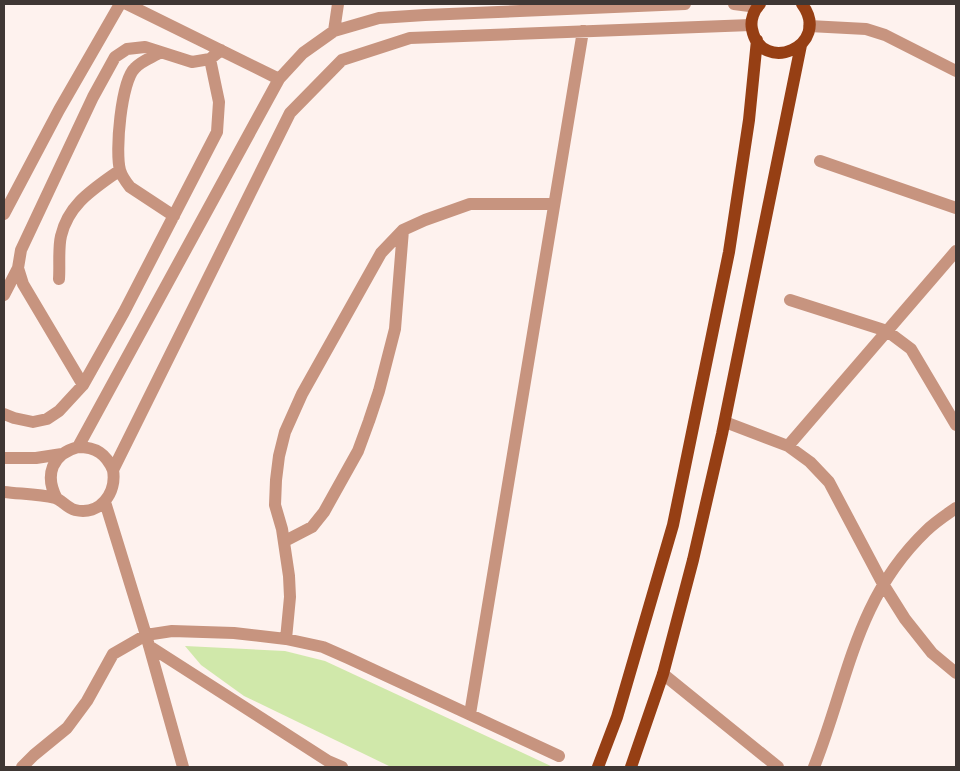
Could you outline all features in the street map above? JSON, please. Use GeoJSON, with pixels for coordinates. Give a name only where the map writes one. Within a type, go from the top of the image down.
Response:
{"type":"FeatureCollection","features":[{"type":"Feature","properties":{"kind":"main road"},"geometry":{"type":"LineString","coordinates":[[759,5],[751,25],[754,35],[766,49],[775,53],[793,50],[801,45],[806,38],[810,20],[805,6]]}},
{"type":"Feature","properties":{"kind":"main road"},"geometry":{"type":"LineString","coordinates":[[598,767],[617,717],[673,525],[729,252],[750,120],[757,40]]}},
{"type":"Feature","properties":{"kind":"main road"},"geometry":{"type":"LineString","coordinates":[[631,767],[663,674],[693,560],[724,422],[801,45]]}},
{"type":"Feature","properties":{"kind":"street"},"geometry":{"type":"LineString","coordinates":[[4,214],[59,110],[120,4]]}},
{"type":"Feature","properties":{"kind":"street"},"geometry":{"type":"LineString","coordinates":[[127,4],[279,79]]}},
{"type":"Feature","properties":{"kind":"street"},"geometry":{"type":"LineString","coordinates":[[334,31],[338,4]]}},
{"type":"Feature","properties":{"kind":"street"},"geometry":{"type":"LineString","coordinates":[[78,447],[279,79],[303,53],[334,31],[379,18],[685,4]]}},
{"type":"Feature","properties":{"kind":"street"},"geometry":{"type":"LineString","coordinates":[[734,4],[759,5]]}},
{"type":"Feature","properties":{"kind":"street"},"geometry":{"type":"LineString","coordinates":[[113,470],[290,113],[342,60],[410,38],[751,25]]}},
{"type":"Feature","properties":{"kind":"street"},"geometry":{"type":"LineString","coordinates":[[809,26],[866,29],[885,35],[956,71]]}},
{"type":"Feature","properties":{"kind":"street"},"geometry":{"type":"LineString","coordinates":[[470,714],[583,31]]}},
{"type":"Feature","properties":{"kind":"street"},"geometry":{"type":"LineString","coordinates":[[4,295],[18,268],[20,250],[111,63],[121,53],[136,47],[145,47],[192,62],[210,59],[221,50]]}},
{"type":"Feature","properties":{"kind":"street"},"geometry":{"type":"LineString","coordinates":[[161,52],[134,68],[124,90],[120,130],[120,170],[130,187],[174,216]]}},
{"type":"Feature","properties":{"kind":"street"},"geometry":{"type":"LineString","coordinates":[[4,414],[33,422],[47,419],[59,411],[83,385],[217,132],[219,102],[210,59]]}},
{"type":"Feature","properties":{"kind":"street"},"geometry":{"type":"LineString","coordinates":[[820,161],[956,208]]}},
{"type":"Feature","properties":{"kind":"street"},"geometry":{"type":"LineString","coordinates":[[59,279],[61,237],[69,214],[86,195],[120,170]]}},
{"type":"Feature","properties":{"kind":"street"},"geometry":{"type":"LineString","coordinates":[[286,639],[290,597],[289,576],[285,541],[275,504],[279,456],[285,432],[302,394],[381,253],[403,230],[470,204],[553,204]]}},
{"type":"Feature","properties":{"kind":"street"},"geometry":{"type":"LineString","coordinates":[[285,541],[312,528],[324,512],[358,450],[381,384],[395,329],[403,230]]}},
{"type":"Feature","properties":{"kind":"street"},"geometry":{"type":"LineString","coordinates":[[788,446],[956,251]]}},
{"type":"Feature","properties":{"kind":"street"},"geometry":{"type":"LineString","coordinates":[[18,268],[23,284],[83,385]]}},
{"type":"Feature","properties":{"kind":"street"},"geometry":{"type":"LineString","coordinates":[[790,300],[887,332],[911,349],[956,424]]}},
{"type":"Feature","properties":{"kind":"street"},"geometry":{"type":"LineString","coordinates":[[724,422],[788,446],[810,462],[829,482],[883,584],[905,619],[932,653],[956,673]]}},
{"type":"Feature","properties":{"kind":"street"},"geometry":{"type":"LineString","coordinates":[[78,447],[96,450],[110,462],[113,470],[113,487],[105,502],[96,508],[85,511],[65,506],[57,499],[52,490],[51,475],[55,462],[69,449],[78,447]]}},
{"type":"Feature","properties":{"kind":"street"},"geometry":{"type":"LineString","coordinates":[[6,457],[36,458],[62,454]]}},
{"type":"Feature","properties":{"kind":"street"},"geometry":{"type":"LineString","coordinates":[[4,492],[57,499]]}},
{"type":"Feature","properties":{"kind":"street"},"geometry":{"type":"LineString","coordinates":[[105,502],[183,767]]}},
{"type":"Feature","properties":{"kind":"street"},"geometry":{"type":"LineString","coordinates":[[814,767],[857,637],[873,601],[906,552],[922,535],[956,508]]}},
{"type":"Feature","properties":{"kind":"street"},"geometry":{"type":"LineString","coordinates":[[22,767],[67,728],[87,701],[113,654],[172,631],[234,633],[286,639],[323,647],[560,756]]}},
{"type":"Feature","properties":{"kind":"street"},"geometry":{"type":"LineString","coordinates":[[147,640],[328,761],[342,767]]}},
{"type":"Feature","properties":{"kind":"street"},"geometry":{"type":"LineString","coordinates":[[663,674],[778,767]]}},
{"type":"Feature","properties":{"kind":"green space"},"geometry":{"type":"Polygon","coordinates":[[[185,646],[285,651],[325,661],[553,767],[391,767],[244,696],[201,665],[185,646]]]}}]}
